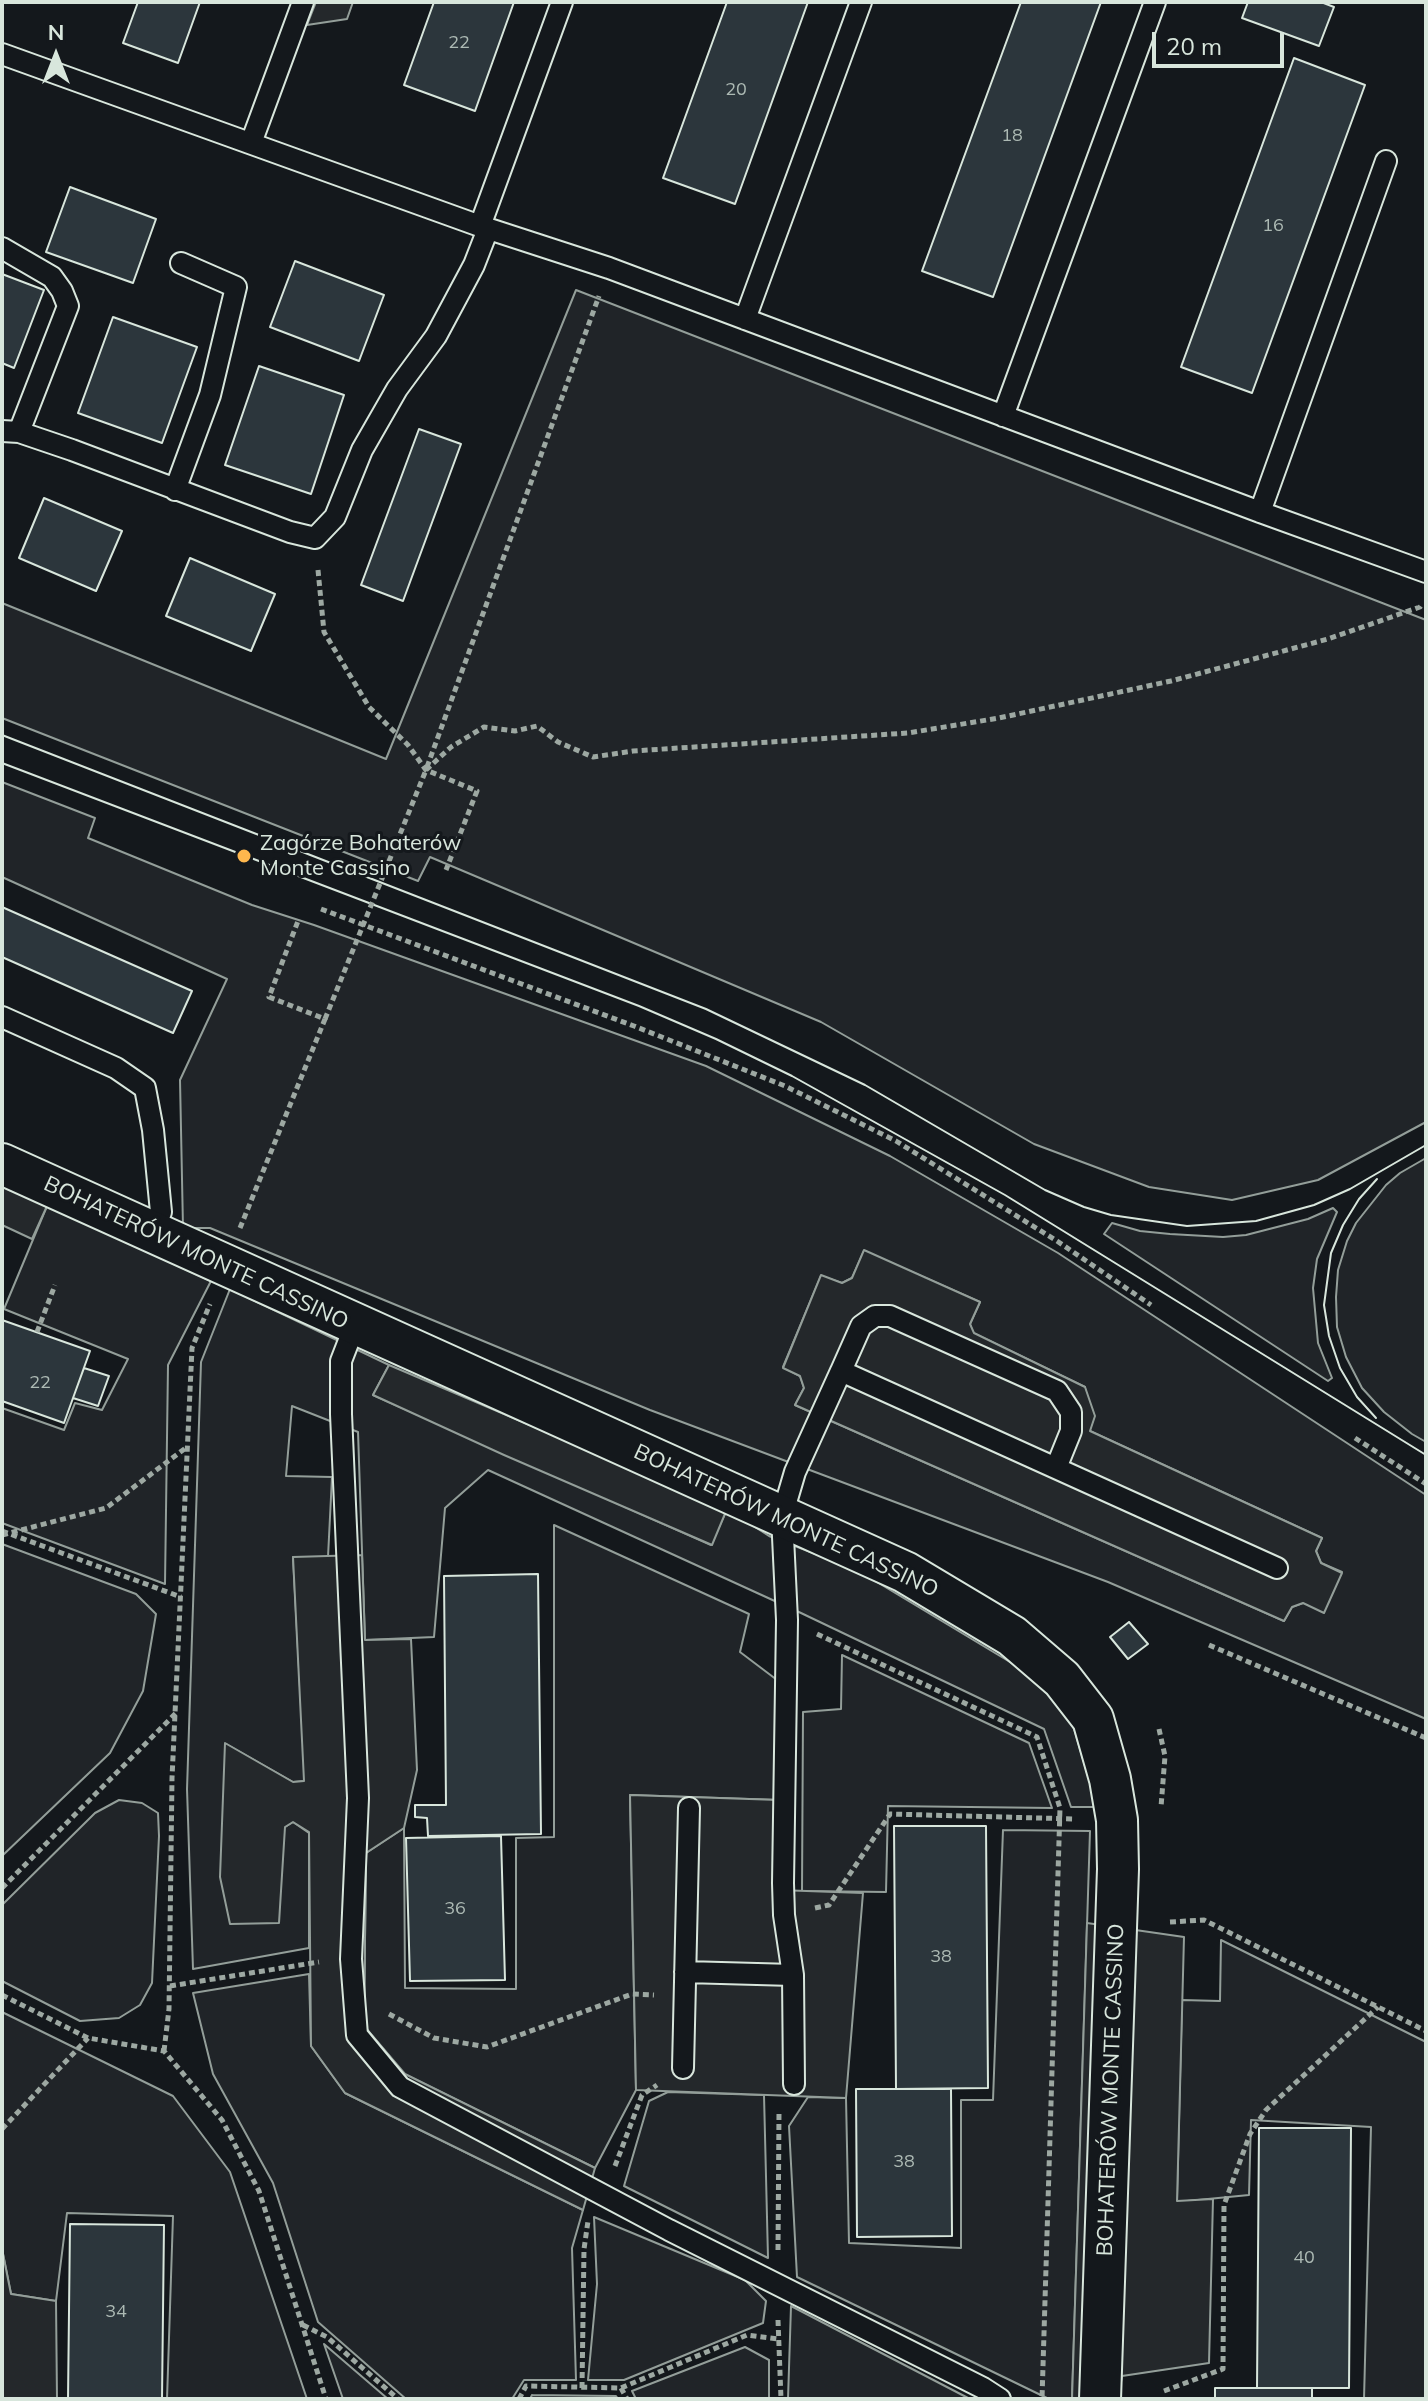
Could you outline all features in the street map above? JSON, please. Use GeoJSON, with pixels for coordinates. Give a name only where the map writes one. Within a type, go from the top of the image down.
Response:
{"type":"FeatureCollection","features":[{"type":"Feature","properties":{"kind":"street","name":"BOHATERÓW MONTE CASSINO"},"geometry":{"type":"LineString","coordinates":[[2,1164],[905,1572],[1012,1636],[1062,1679],[1093,1719],[1110,1779],[1117,1820],[1118,1869],[1100,2399]]}},
{"type":"Feature","properties":{"kind":"lane"},"geometry":{"type":"LineString","coordinates":[[251,143],[303,2]]}},
{"type":"Feature","properties":{"kind":"lane"},"geometry":{"type":"LineString","coordinates":[[2,248],[52,277],[68,306],[11,432],[290,532],[315,538],[335,517],[362,450],[397,389],[436,336],[474,265],[484,227],[562,2]]}},
{"type":"Feature","properties":{"kind":"lane"},"geometry":{"type":"LineString","coordinates":[[745,319],[861,2]]}},
{"type":"Feature","properties":{"kind":"lane"},"geometry":{"type":"LineString","coordinates":[[1003,416],[1155,2]]}},
{"type":"Feature","properties":{"kind":"lane"},"geometry":{"type":"LineString","coordinates":[[2,54],[484,227],[609,268],[1426,572]]}},
{"type":"Feature","properties":{"kind":"lane"},"geometry":{"type":"LineString","coordinates":[[1260,512],[1386,161]]}},
{"type":"Feature","properties":{"kind":"lane"},"geometry":{"type":"LineString","coordinates":[[175,490],[210,395],[236,287],[181,263]]}},
{"type":"Feature","properties":{"kind":"lane"},"geometry":{"type":"LineString","coordinates":[[2,1017],[116,1068],[145,1088],[153,1130],[161,1212],[153,1231]]}},
{"type":"Feature","properties":{"kind":"lane"},"geometry":{"type":"LineString","coordinates":[[794,2084],[793,1975],[784,1915],[787,1620],[782,1516],[795,1472],[861,1326],[875,1316],[890,1316],[1057,1391],[1071,1412],[1071,1431],[1056,1468]]}},
{"type":"Feature","properties":{"kind":"lane"},"geometry":{"type":"LineString","coordinates":[[355,1325],[341,1361],[341,1414],[358,1798],[351,1959],[357,2035],[400,2087],[669,2230],[1000,2399]]}},
{"type":"Feature","properties":{"kind":"lane"},"geometry":{"type":"LineString","coordinates":[[841,1371],[1277,1568]]}},
{"type":"Feature","properties":{"kind":"lane"},"geometry":{"type":"LineString","coordinates":[[683,2068],[689,1808]]}},
{"type":"Feature","properties":{"kind":"lane"},"geometry":{"type":"LineString","coordinates":[[685,1972],[793,1975]]}},
{"type":"Feature","properties":{"kind":"path"},"geometry":{"type":"LineString","coordinates":[[164,2051],[170,1986],[172,1778],[192,1348],[426,770],[609,268]]}},
{"type":"Feature","properties":{"kind":"path"},"geometry":{"type":"LineString","coordinates":[[315,538],[324,632],[369,707],[408,745],[426,770],[477,791],[446,870]]}},
{"type":"Feature","properties":{"kind":"path"},"geometry":{"type":"LineString","coordinates":[[426,770],[451,747],[484,727],[515,731],[537,726],[558,742],[593,757],[633,751],[908,733],[999,718],[1171,681],[1328,639],[1420,607],[1426,597]]}},
{"type":"Feature","properties":{"kind":"path"},"geometry":{"type":"LineString","coordinates":[[321,909],[785,1086],[896,1141],[1057,1241],[1151,1305]]}},
{"type":"Feature","properties":{"kind":"path"},"geometry":{"type":"LineString","coordinates":[[298,921],[269,997],[325,1019]]}},
{"type":"Feature","properties":{"kind":"path"},"geometry":{"type":"LineString","coordinates":[[37,1332],[55,1285]]}},
{"type":"Feature","properties":{"kind":"path"},"geometry":{"type":"LineString","coordinates":[[1355,1438],[1426,1484]]}},
{"type":"Feature","properties":{"kind":"path"},"geometry":{"type":"LineString","coordinates":[[9,1534],[106,1508],[188,1447]]}},
{"type":"Feature","properties":{"kind":"path"},"geometry":{"type":"LineString","coordinates":[[2,1533],[181,1597]]}},
{"type":"Feature","properties":{"kind":"path"},"geometry":{"type":"LineString","coordinates":[[787,1620],[1037,1737],[1060,1808],[1042,2399]]}},
{"type":"Feature","properties":{"kind":"path"},"geometry":{"type":"LineString","coordinates":[[1209,1645],[1426,1738]]}},
{"type":"Feature","properties":{"kind":"path"},"geometry":{"type":"LineString","coordinates":[[2,1888],[176,1713]]}},
{"type":"Feature","properties":{"kind":"path"},"geometry":{"type":"LineString","coordinates":[[1159,1729],[1165,1756],[1160,1819]]}},
{"type":"Feature","properties":{"kind":"path"},"geometry":{"type":"LineString","coordinates":[[784,1915],[829,1905],[890,1814],[1060,1818]]}},
{"type":"Feature","properties":{"kind":"path"},"geometry":{"type":"LineString","coordinates":[[1170,1922],[1204,1920],[1426,2031]]}},
{"type":"Feature","properties":{"kind":"path"},"geometry":{"type":"LineString","coordinates":[[170,1986],[313,1962]]}},
{"type":"Feature","properties":{"kind":"path"},"geometry":{"type":"LineString","coordinates":[[384,2011],[434,2038],[487,2047],[632,1994],[684,1996]]}},
{"type":"Feature","properties":{"kind":"path"},"geometry":{"type":"LineString","coordinates":[[2,1995],[88,2038],[164,2051],[222,2120],[259,2191],[326,2399]]}},
{"type":"Feature","properties":{"kind":"path"},"geometry":{"type":"LineString","coordinates":[[1164,2391],[1223,2369],[1224,2205],[1250,2134],[1266,2110],[1378,2007]]}},
{"type":"Feature","properties":{"kind":"path"},"geometry":{"type":"LineString","coordinates":[[2,2129],[88,2038]]}},
{"type":"Feature","properties":{"kind":"path"},"geometry":{"type":"LineString","coordinates":[[620,2154],[642,2095],[683,2068]]}},
{"type":"Feature","properties":{"kind":"path"},"geometry":{"type":"LineString","coordinates":[[778,2255],[779,2104],[794,2084]]}},
{"type":"Feature","properties":{"kind":"path"},"geometry":{"type":"LineString","coordinates":[[582,2388],[584,2249],[589,2217],[603,2194]]}},
{"type":"Feature","properties":{"kind":"path"},"geometry":{"type":"LineString","coordinates":[[302,2325],[327,2337],[398,2399]]}},
{"type":"Feature","properties":{"kind":"path"},"geometry":{"type":"LineString","coordinates":[[778,2326],[781,2399]]}},
{"type":"Feature","properties":{"kind":"path"},"geometry":{"type":"LineString","coordinates":[[519,2399],[526,2386],[621,2388],[747,2335],[778,2339]]}},
{"type":"Feature","properties":{"kind":"path"},"geometry":{"type":"LineString","coordinates":[[621,2388],[627,2399]]}},
{"type":"Feature","properties":{"kind":"shaded area"},"geometry":{"type":"Polygon","coordinates":[[[316,2],[353,2],[347,19],[307,25],[316,2]]]}},
{"type":"Feature","properties":{"kind":"shaded area"},"geometry":{"type":"Polygon","coordinates":[[[576,290],[1426,620],[1426,1122],[1318,1180],[1232,1200],[1149,1187],[1034,1144],[821,1022],[430,857],[418,881],[2,718],[2,603],[386,759],[576,290]]]}},
{"type":"Feature","properties":{"kind":"shaded area"},"geometry":{"type":"Polygon","coordinates":[[[2,782],[95,818],[88,838],[252,905],[706,1066],[890,1156],[1058,1253],[1426,1495],[1426,1719],[1108,1582],[650,1410],[210,1228],[183,1228],[180,1080],[227,979],[2,877],[2,782]],[[864,1251],[852,1278],[842,1283],[821,1276],[783,1367],[800,1376],[804,1388],[795,1405],[1284,1621],[1292,1607],[1303,1603],[1342,1572],[1321,1563],[1316,1551],[1322,1538],[1090,1431],[1085,1387],[973,1333],[970,1324],[980,1302],[864,1251]]]}},
{"type":"Feature","properties":{"kind":"shaded area"},"geometry":{"type":"Polygon","coordinates":[[[1426,1158],[1426,1442],[1384,1412],[1362,1388],[1346,1357],[1337,1327],[1336,1297],[1338,1270],[1356,1223],[1386,1185],[1426,1158]]]}},
{"type":"Feature","properties":{"kind":"shaded area"},"geometry":{"type":"Polygon","coordinates":[[[2,1186],[47,1206],[32,1239],[2,1225],[2,1186]]]}},
{"type":"Feature","properties":{"kind":"shaded area"},"geometry":{"type":"Polygon","coordinates":[[[47,1206],[211,1281],[168,1365],[165,1584],[2,1523],[2,1408],[64,1430],[75,1403],[102,1410],[128,1359],[4,1309],[47,1206]]]}},
{"type":"Feature","properties":{"kind":"shaded area"},"geometry":{"type":"Polygon","coordinates":[[[1333,1208],[1337,1212],[1317,1259],[1313,1288],[1318,1343],[1332,1378],[1328,1381],[1104,1234],[1112,1223],[1140,1231],[1170,1234],[1246,1235],[1308,1219],[1333,1208]]]}},
{"type":"Feature","properties":{"kind":"shaded area"},"geometry":{"type":"Polygon","coordinates":[[[864,1250],[980,1302],[970,1324],[974,1333],[1085,1387],[1095,1416],[1090,1431],[1322,1538],[1316,1551],[1321,1563],[1342,1573],[1324,1613],[1303,1603],[1292,1607],[1284,1621],[795,1405],[804,1388],[800,1376],[783,1368],[821,1275],[842,1283],[852,1278],[864,1250]]]}},
{"type":"Feature","properties":{"kind":"shaded area"},"geometry":{"type":"Polygon","coordinates":[[[230,1289],[389,1365],[373,1395],[711,1545],[727,1509],[769,1536],[857,1570],[1020,1668],[1070,1715],[1097,1807],[1071,1807],[1044,1729],[801,1613],[488,1470],[445,1508],[434,1637],[365,1640],[358,1432],[292,1406],[286,1476],[332,1477],[328,1557],[293,1557],[305,1781],[293,1782],[226,1744],[285,1827],[293,1822],[309,1833],[309,1948],[193,1969],[187,1789],[201,1362],[230,1289]]]}},
{"type":"Feature","properties":{"kind":"shaded area"},"geometry":{"type":"Polygon","coordinates":[[[389,1365],[727,1509],[712,1545],[373,1395],[389,1365]]]}},
{"type":"Feature","properties":{"kind":"shaded area"},"geometry":{"type":"Polygon","coordinates":[[[554,1525],[749,1614],[740,1652],[781,1683],[779,1800],[630,1795],[636,2090],[595,2168],[404,2074],[364,2026],[366,1853],[404,1828],[405,1988],[516,1989],[516,1838],[554,1837],[554,1525]]]}},
{"type":"Feature","properties":{"kind":"shaded area"},"geometry":{"type":"Polygon","coordinates":[[[2,1544],[136,1594],[156,1614],[143,1691],[110,1753],[2,1856],[2,1544]]]}},
{"type":"Feature","properties":{"kind":"shaded area"},"geometry":{"type":"Polygon","coordinates":[[[362,1555],[365,1640],[411,1639],[417,1770],[404,1828],[366,1853],[364,2026],[405,2074],[595,2168],[583,2210],[345,2093],[311,2046],[309,1832],[293,1822],[285,1827],[279,1923],[230,1924],[220,1877],[225,1743],[293,1782],[304,1781],[293,1557],[362,1555]]]}},
{"type":"Feature","properties":{"kind":"shaded area"},"geometry":{"type":"Polygon","coordinates":[[[842,1655],[1029,1743],[1052,1808],[888,1806],[886,1892],[802,1891],[803,1712],[841,1709],[842,1655]]]}},
{"type":"Feature","properties":{"kind":"shaded area"},"geometry":{"type":"Polygon","coordinates":[[[630,1795],[779,1800],[778,1890],[863,1893],[846,2098],[636,2090],[630,1795]]]}},
{"type":"Feature","properties":{"kind":"shaded area"},"geometry":{"type":"Polygon","coordinates":[[[119,1800],[142,1803],[158,1813],[152,1983],[140,2005],[119,2018],[80,2021],[2,1981],[2,1905],[95,1813],[119,1800]]]}},
{"type":"Feature","properties":{"kind":"shaded area"},"geometry":{"type":"Polygon","coordinates":[[[1003,1830],[1090,1831],[1072,2399],[1049,2399],[797,2277],[789,2126],[808,2097],[846,2098],[849,2243],[961,2248],[961,2100],[993,2100],[1003,1830]]]}},
{"type":"Feature","properties":{"kind":"shaded area"},"geometry":{"type":"Polygon","coordinates":[[[1087,1923],[1184,1937],[1177,2201],[1213,2199],[1209,2363],[1122,2376],[1118,2399],[1072,2399],[1087,1923]]]}},
{"type":"Feature","properties":{"kind":"shaded area"},"geometry":{"type":"Polygon","coordinates":[[[1221,1940],[1426,2042],[1426,2399],[1364,2399],[1371,2127],[1251,2120],[1249,2195],[1177,2202],[1182,2000],[1220,2001],[1221,1940]]]}},
{"type":"Feature","properties":{"kind":"shaded area"},"geometry":{"type":"Polygon","coordinates":[[[309,1974],[311,2046],[345,2093],[583,2210],[572,2248],[576,2380],[524,2380],[512,2399],[406,2399],[318,2322],[273,2183],[213,2074],[193,1993],[309,1974]]]}},
{"type":"Feature","properties":{"kind":"shaded area"},"geometry":{"type":"Polygon","coordinates":[[[2,2012],[173,2096],[230,2172],[307,2399],[167,2399],[173,2216],[67,2213],[56,2301],[11,2294],[2,2249],[2,2012]]]}},
{"type":"Feature","properties":{"kind":"shaded area"},"geometry":{"type":"Polygon","coordinates":[[[668,2092],[764,2095],[768,2258],[624,2186],[649,2101],[668,2092]]]}},
{"type":"Feature","properties":{"kind":"shaded area"},"geometry":{"type":"Polygon","coordinates":[[[594,2217],[745,2280],[766,2301],[763,2323],[624,2380],[588,2380],[597,2284],[594,2217]]]}},
{"type":"Feature","properties":{"kind":"shaded area"},"geometry":{"type":"Polygon","coordinates":[[[2,2249],[11,2294],[56,2301],[57,2399],[2,2399],[2,2249]]]}},
{"type":"Feature","properties":{"kind":"shaded area"},"geometry":{"type":"Polygon","coordinates":[[[791,2306],[970,2399],[788,2399],[791,2306]]]}},
{"type":"Feature","properties":{"kind":"shaded area"},"geometry":{"type":"Polygon","coordinates":[[[324,2344],[388,2399],[343,2399],[324,2344]]]}},
{"type":"Feature","properties":{"kind":"shaded area"},"geometry":{"type":"Polygon","coordinates":[[[745,2347],[769,2360],[769,2399],[636,2399],[632,2391],[745,2347]]]}},
{"type":"Feature","properties":{"kind":"shaded area"},"geometry":{"type":"Polygon","coordinates":[[[532,2395],[616,2396],[618,2399],[530,2399],[532,2395]]]}},
{"type":"Feature","properties":{"kind":"building"},"geometry":{"type":"Polygon","coordinates":[[[138,2],[200,2],[178,63],[123,43],[138,2]]]}},
{"type":"Feature","properties":{"kind":"building"},"geometry":{"type":"Polygon","coordinates":[[[434,2],[514,2],[475,111],[404,85],[434,2]]]}},
{"type":"Feature","properties":{"kind":"building"},"geometry":{"type":"Polygon","coordinates":[[[727,2],[808,2],[735,204],[663,178],[727,2]]]}},
{"type":"Feature","properties":{"kind":"building"},"geometry":{"type":"Polygon","coordinates":[[[1021,2],[1101,2],[993,297],[922,271],[1021,2]]]}},
{"type":"Feature","properties":{"kind":"building"},"geometry":{"type":"Polygon","coordinates":[[[1248,2],[1321,2],[1334,7],[1319,46],[1242,18],[1248,2]]]}},
{"type":"Feature","properties":{"kind":"building"},"geometry":{"type":"Polygon","coordinates":[[[1294,58],[1365,85],[1252,393],[1181,367],[1294,58]]]}},
{"type":"Feature","properties":{"kind":"building"},"geometry":{"type":"Polygon","coordinates":[[[70,187],[156,219],[133,283],[46,252],[70,187]]]}},
{"type":"Feature","properties":{"kind":"building"},"geometry":{"type":"Polygon","coordinates":[[[295,261],[384,295],[359,361],[270,327],[295,261]]]}},
{"type":"Feature","properties":{"kind":"building"},"geometry":{"type":"Polygon","coordinates":[[[2,274],[44,290],[14,368],[2,363],[2,274]]]}},
{"type":"Feature","properties":{"kind":"building"},"geometry":{"type":"Polygon","coordinates":[[[113,317],[197,347],[162,443],[78,413],[113,317]]]}},
{"type":"Feature","properties":{"kind":"building"},"geometry":{"type":"Polygon","coordinates":[[[259,366],[344,395],[311,494],[225,465],[259,366]]]}},
{"type":"Feature","properties":{"kind":"building"},"geometry":{"type":"Polygon","coordinates":[[[419,429],[461,444],[403,601],[361,585],[419,429]]]}},
{"type":"Feature","properties":{"kind":"building"},"geometry":{"type":"Polygon","coordinates":[[[44,498],[122,531],[96,591],[19,558],[44,498]]]}},
{"type":"Feature","properties":{"kind":"building"},"geometry":{"type":"Polygon","coordinates":[[[190,558],[275,594],[251,651],[166,616],[190,558]]]}},
{"type":"Feature","properties":{"kind":"building"},"geometry":{"type":"Polygon","coordinates":[[[2,907],[192,991],[173,1033],[2,957],[2,907]]]}},
{"type":"Feature","properties":{"kind":"building"},"geometry":{"type":"Polygon","coordinates":[[[2,1320],[90,1351],[64,1423],[2,1401],[2,1320]]]}},
{"type":"Feature","properties":{"kind":"building"},"geometry":{"type":"Polygon","coordinates":[[[84,1368],[109,1376],[98,1406],[73,1398],[84,1368]]]}},
{"type":"Feature","properties":{"kind":"building"},"geometry":{"type":"Polygon","coordinates":[[[538,1574],[541,1834],[428,1836],[427,1818],[415,1817],[415,1805],[446,1805],[444,1576],[538,1574]]]}},
{"type":"Feature","properties":{"kind":"building"},"geometry":{"type":"Polygon","coordinates":[[[1129,1622],[1148,1644],[1128,1659],[1110,1637],[1129,1622]]]}},
{"type":"Feature","properties":{"kind":"building"},"geometry":{"type":"Polygon","coordinates":[[[894,1826],[986,1826],[988,2088],[896,2089],[894,1826]]]}},
{"type":"Feature","properties":{"kind":"building"},"geometry":{"type":"Polygon","coordinates":[[[501,1836],[505,1980],[410,1981],[406,1838],[501,1836]]]}},
{"type":"Feature","properties":{"kind":"building"},"geometry":{"type":"Polygon","coordinates":[[[856,2089],[951,2089],[952,2236],[857,2237],[856,2089]]]}},
{"type":"Feature","properties":{"kind":"building"},"geometry":{"type":"Polygon","coordinates":[[[1259,2128],[1351,2128],[1349,2388],[1257,2388],[1259,2128]]]}},
{"type":"Feature","properties":{"kind":"building"},"geometry":{"type":"Polygon","coordinates":[[[70,2224],[164,2225],[162,2399],[68,2399],[70,2224]]]}},
{"type":"Feature","properties":{"kind":"building"},"geometry":{"type":"Polygon","coordinates":[[[1215,2388],[1312,2388],[1312,2399],[1215,2399],[1215,2388]]]}},
{"type":"Feature","properties":{"kind":"tram line"},"geometry":{"type":"LineString","coordinates":[[2,735],[706,1009],[865,1085],[1045,1190],[1111,1215],[1187,1226],[1256,1221],[1314,1205],[1350,1189],[1426,1145]]}},
{"type":"Feature","properties":{"kind":"tram line"},"geometry":{"type":"LineString","coordinates":[[2,763],[639,1006],[716,1039],[792,1076],[1005,1195],[1426,1455]]}},
{"type":"Feature","properties":{"kind":"tram line"},"geometry":{"type":"LineString","coordinates":[[1376,1418],[1357,1397],[1340,1368],[1329,1336],[1324,1305],[1331,1253],[1359,1199],[1377,1179]]}},
{"type":"Feature","properties":{"kind":"place","name":"Zagórze Bohaterów Monte Cassino"},"geometry":{"type":"Point","coordinates":[244,856]}}]}
